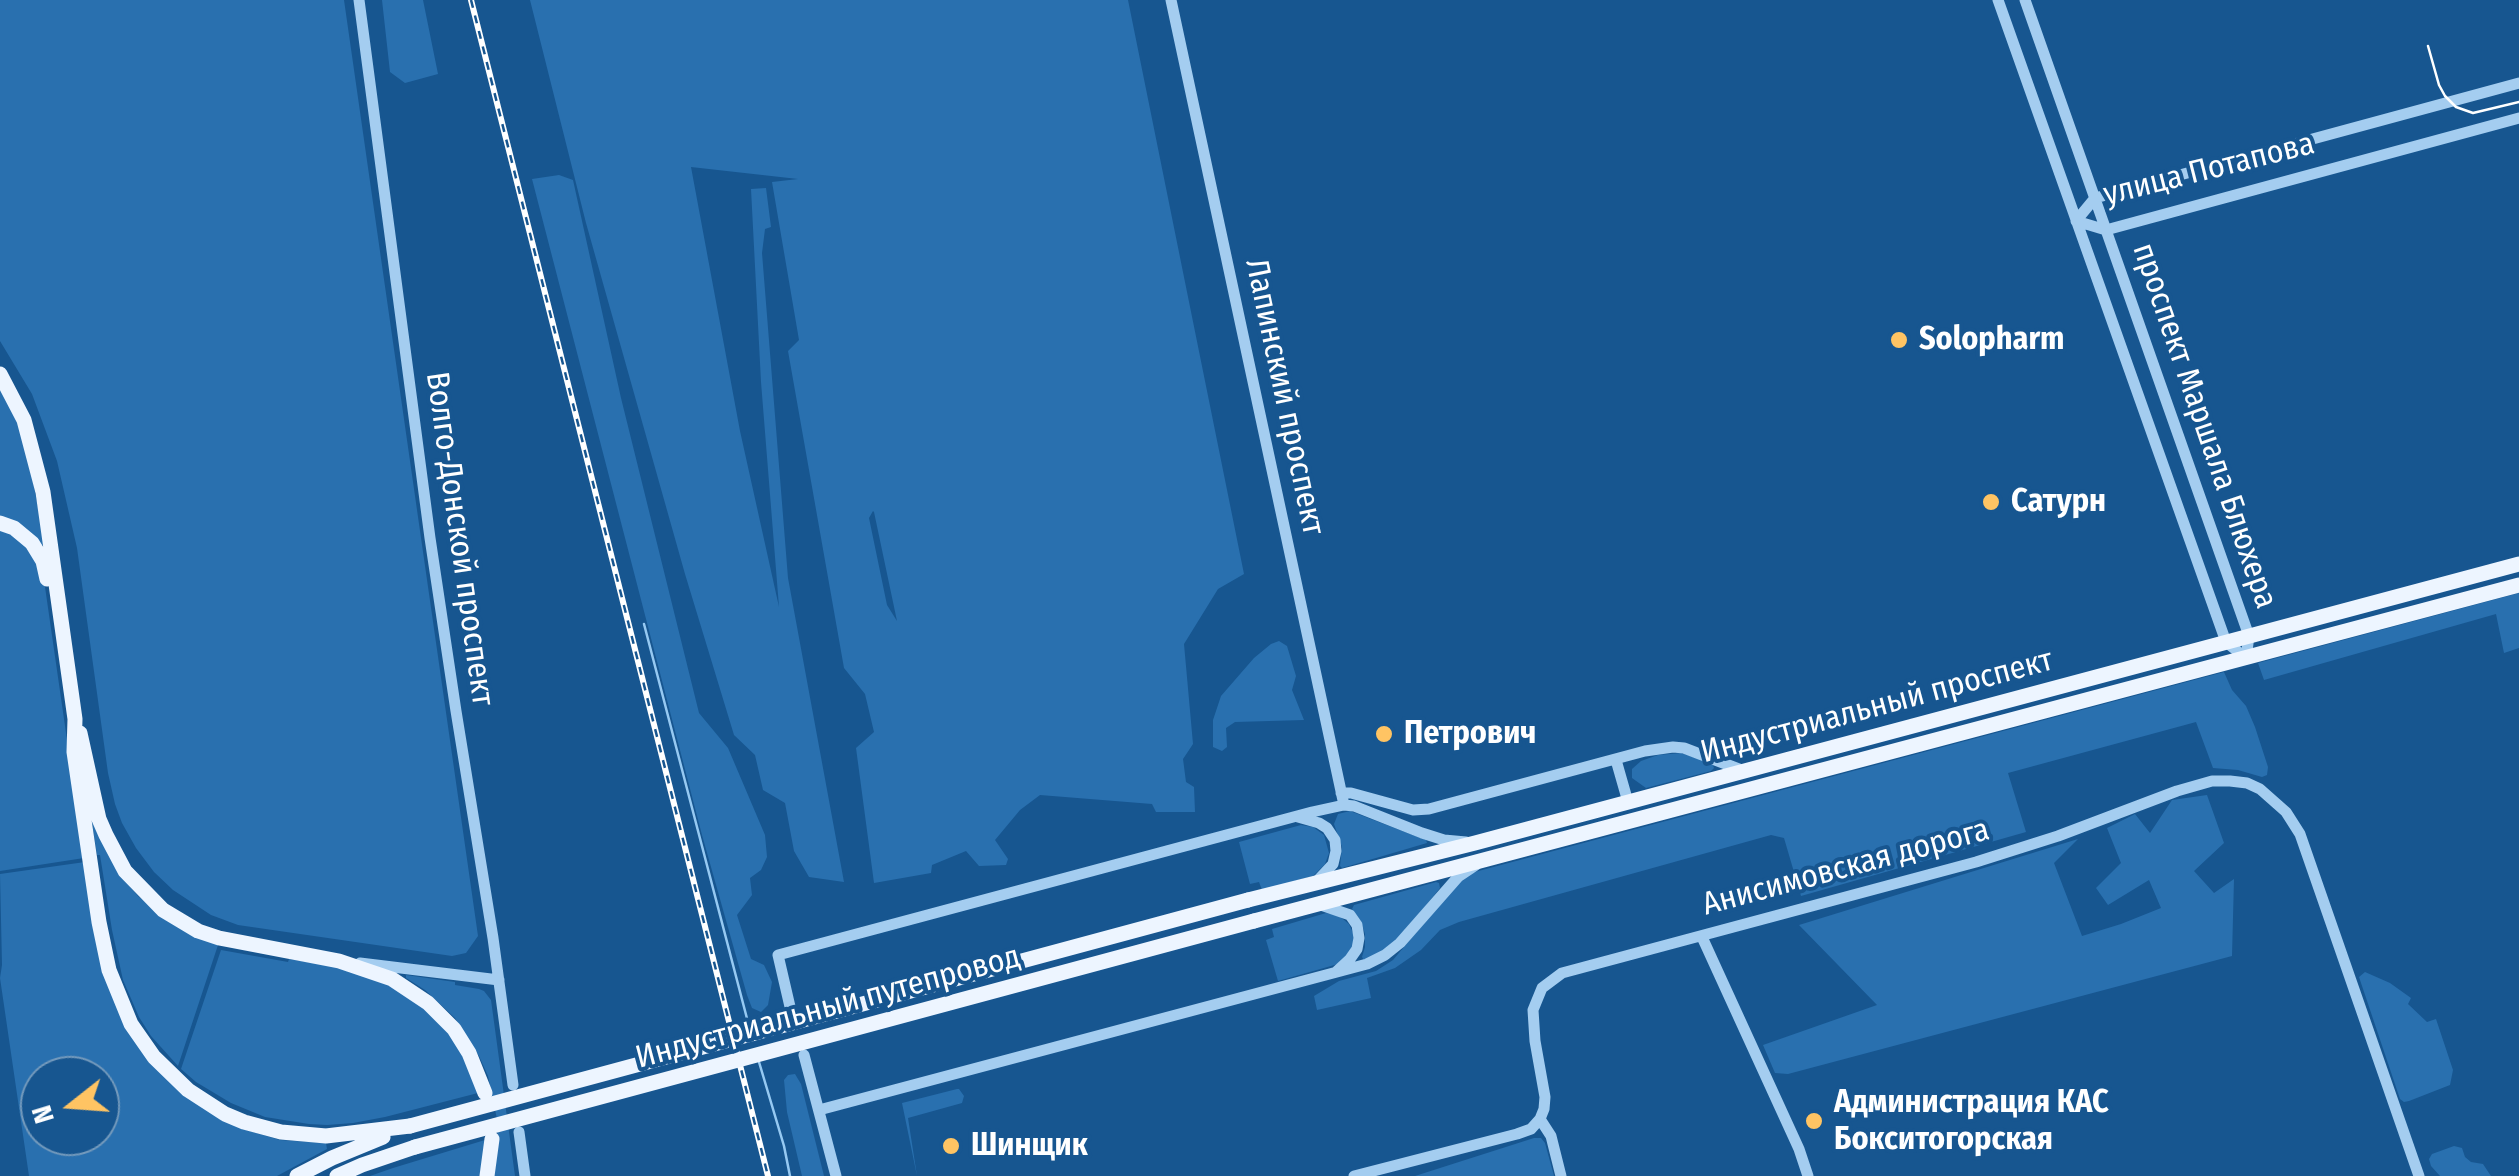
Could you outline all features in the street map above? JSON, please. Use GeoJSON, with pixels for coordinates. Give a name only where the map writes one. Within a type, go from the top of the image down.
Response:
{"type":"FeatureCollection","features":[{"type":"Feature","properties":{"kind":"main road"},"geometry":{"type":"LineString","coordinates":[[0,374],[24,420],[34,451],[44,492],[76,719],[99,819],[125,871],[181,923],[219,938],[339,960],[392,979],[428,1003],[454,1030],[469,1053],[485,1092]]}},
{"type":"Feature","properties":{"kind":"main road"},"geometry":{"type":"LineString","coordinates":[[0,523],[14,528],[38,552],[50,595],[61,615]]}},
{"type":"Feature","properties":{"kind":"main road","name":"Индустриальный проспект"},"geometry":{"type":"LineString","coordinates":[[1248,900],[2519,564]]}},
{"type":"Feature","properties":{"kind":"main road","name":"Индустриальный проспект"},"geometry":{"type":"LineString","coordinates":[[1254,921],[2519,585]]}},
{"type":"Feature","properties":{"kind":"main road"},"geometry":{"type":"LineString","coordinates":[[76,719],[74,752],[104,949],[121,1004],[154,1057],[203,1101],[224,1114],[264,1128],[326,1136],[410,1126]]}},
{"type":"Feature","properties":{"kind":"main road","name":"Индустриальный путепровод"},"geometry":{"type":"LineString","coordinates":[[410,1126],[1248,900]]}},
{"type":"Feature","properties":{"kind":"main road","name":"Индустриальный путепровод"},"geometry":{"type":"LineString","coordinates":[[337,1176],[415,1147],[1254,921]]}},
{"type":"Feature","properties":{"kind":"main road"},"geometry":{"type":"LineString","coordinates":[[297,1176],[410,1126]]}},
{"type":"Feature","properties":{"kind":"main road"},"geometry":{"type":"LineString","coordinates":[[488,1176],[492,1139]]}},
{"type":"Feature","properties":{"kind":"street","name":"Волго-Донской проспект"},"geometry":{"type":"LineString","coordinates":[[359,0],[428,520],[513,1085]]}},
{"type":"Feature","properties":{"kind":"street","name":"Лапинский проспект"},"geometry":{"type":"LineString","coordinates":[[1171,0],[1342,799]]}},
{"type":"Feature","properties":{"kind":"street","name":"проспект Маршала Блюхера"},"geometry":{"type":"LineString","coordinates":[[1998,0],[2226,642],[2246,658]]}},
{"type":"Feature","properties":{"kind":"street","name":"проспект Маршала Блюхера"},"geometry":{"type":"LineString","coordinates":[[2024,0],[2248,636],[2246,658]]}},
{"type":"Feature","properties":{"kind":"street","name":"улица Потапова"},"geometry":{"type":"LineString","coordinates":[[2519,83],[2095,198],[2076,221],[2106,230],[2519,118]]}},
{"type":"Feature","properties":{"kind":"street"},"geometry":{"type":"LineString","coordinates":[[792,1011],[778,955],[1294,817],[1351,793],[1412,810],[1429,809],[1645,751],[1673,747],[1744,771]]}},
{"type":"Feature","properties":{"kind":"street"},"geometry":{"type":"LineString","coordinates":[[1616,760],[1628,802]]}},
{"type":"Feature","properties":{"kind":"street","name":"Анисимовская дорога"},"geometry":{"type":"LineString","coordinates":[[1540,1119],[1545,1097],[1533,1010],[1542,988],[1562,973],[2017,850],[2177,790],[2212,782],[2246,782],[2260,788],[2286,812],[2300,834],[2419,1176]]}},
{"type":"Feature","properties":{"kind":"street"},"geometry":{"type":"LineString","coordinates":[[1342,799],[1444,840],[1475,843]]}},
{"type":"Feature","properties":{"kind":"street"},"geometry":{"type":"LineString","coordinates":[[1294,817],[1318,822],[1335,840],[1333,864],[1312,884]]}},
{"type":"Feature","properties":{"kind":"street"},"geometry":{"type":"LineString","coordinates":[[819,1110],[1367,964],[1385,955],[1458,878],[1480,862]]}},
{"type":"Feature","properties":{"kind":"street"},"geometry":{"type":"LineString","coordinates":[[1318,904],[1350,916],[1357,925],[1357,949],[1333,974]]}},
{"type":"Feature","properties":{"kind":"street"},"geometry":{"type":"LineString","coordinates":[[1702,936],[1808,1176]]}},
{"type":"Feature","properties":{"kind":"street"},"geometry":{"type":"LineString","coordinates":[[339,960],[499,980]]}},
{"type":"Feature","properties":{"kind":"street"},"geometry":{"type":"LineString","coordinates":[[804,1055],[836,1176]]}},
{"type":"Feature","properties":{"kind":"street"},"geometry":{"type":"LineString","coordinates":[[1354,1176],[1392,1171],[1518,1134],[1540,1119],[1551,1136],[1561,1176]]}},
{"type":"Feature","properties":{"kind":"street"},"geometry":{"type":"LineString","coordinates":[[520,1132],[526,1176]]}},
{"type":"Feature","properties":{"kind":"shaded area"},"geometry":{"type":"Polygon","coordinates":[[[0,0],[344,0],[478,936],[466,953],[452,956],[238,925],[211,915],[154,872],[122,823],[108,773],[77,548],[57,461],[32,394],[0,341],[0,0]]]}},
{"type":"Feature","properties":{"kind":"shaded area"},"geometry":{"type":"Polygon","coordinates":[[[382,0],[423,0],[438,74],[405,83],[390,72],[382,0]]]}},
{"type":"Feature","properties":{"kind":"shaded area"},"geometry":{"type":"Polygon","coordinates":[[[530,0],[1128,0],[1244,574],[1218,589],[1184,644],[1193,744],[1183,759],[1186,782],[1194,787],[1195,812],[1156,812],[1152,804],[1040,795],[1020,810],[995,840],[1008,859],[1006,865],[979,866],[966,851],[932,865],[931,873],[874,883],[856,748],[874,732],[865,694],[844,668],[788,351],[799,340],[772,182],[798,179],[691,167],[740,431],[779,607],[751,189],[766,188],[771,227],[765,229],[762,253],[788,578],[844,882],[809,877],[794,851],[785,803],[763,790],[755,755],[734,735],[586,223],[530,0]],[[874,512],[869,518],[887,605],[897,621],[874,512]]]}},
{"type":"Feature","properties":{"kind":"shaded area"},"geometry":{"type":"Polygon","coordinates":[[[559,175],[573,180],[621,398],[699,713],[728,748],[765,835],[767,857],[761,870],[750,878],[752,895],[737,915],[751,959],[764,965],[772,982],[768,1005],[761,1012],[752,1008],[747,995],[702,835],[532,179],[559,175]]]}},
{"type":"Feature","properties":{"kind":"shaded area"},"geometry":{"type":"Polygon","coordinates":[[[0,386],[19,426],[30,466],[45,543],[41,546],[0,518],[0,386]]]}},
{"type":"Feature","properties":{"kind":"shaded area"},"geometry":{"type":"Polygon","coordinates":[[[0,527],[28,544],[43,573],[84,858],[0,871],[0,527]]]}},
{"type":"Feature","properties":{"kind":"shaded area"},"geometry":{"type":"Polygon","coordinates":[[[2519,593],[2519,648],[2504,653],[2496,614],[2264,680],[2258,663],[2519,593]]]}},
{"type":"Feature","properties":{"kind":"shaded area"},"geometry":{"type":"Polygon","coordinates":[[[1279,641],[1287,646],[1296,676],[1292,690],[1304,720],[1235,722],[1226,728],[1227,747],[1222,751],[1213,747],[1213,720],[1221,696],[1254,658],[1279,641]]]}},
{"type":"Feature","properties":{"kind":"shaded area"},"geometry":{"type":"Polygon","coordinates":[[[2224,672],[2255,727],[2268,767],[2267,775],[2262,777],[2213,768],[2196,722],[2008,773],[2026,832],[1801,896],[1784,838],[1771,835],[1459,922],[1440,930],[1421,950],[1395,968],[1367,978],[1371,998],[1317,1010],[1314,996],[1339,981],[1376,971],[1393,960],[1456,885],[1471,873],[2224,672]]]}},
{"type":"Feature","properties":{"kind":"shaded area"},"geometry":{"type":"Polygon","coordinates":[[[1681,753],[1712,763],[1714,768],[1646,788],[1632,778],[1632,769],[1641,761],[1681,753]]]}},
{"type":"Feature","properties":{"kind":"shaded area"},"geometry":{"type":"Polygon","coordinates":[[[2207,795],[2224,843],[2194,871],[2214,893],[2234,879],[2232,956],[1788,1074],[1775,1073],[1763,1045],[1877,1005],[1799,925],[2078,839],[2054,863],[2082,936],[2121,924],[2161,908],[2149,880],[2108,905],[2096,888],[2121,863],[2107,828],[2135,814],[2150,833],[2172,800],[2207,795]]]}},
{"type":"Feature","properties":{"kind":"shaded area"},"geometry":{"type":"Polygon","coordinates":[[[1350,811],[1427,843],[1342,868],[1342,847],[1334,824],[1338,814],[1350,811]]]}},
{"type":"Feature","properties":{"kind":"shaded area"},"geometry":{"type":"Polygon","coordinates":[[[93,822],[123,878],[138,896],[168,920],[218,945],[178,1066],[151,1036],[123,980],[93,822]]]}},
{"type":"Feature","properties":{"kind":"shaded area"},"geometry":{"type":"Polygon","coordinates":[[[1301,825],[1324,835],[1329,853],[1325,864],[1313,876],[1262,890],[1259,882],[1250,884],[1239,842],[1301,825]]]}},
{"type":"Feature","properties":{"kind":"shaded area"},"geometry":{"type":"Polygon","coordinates":[[[85,862],[128,1028],[243,1129],[280,1140],[326,1143],[327,1149],[277,1176],[29,1176],[26,1156],[120,1156],[120,1056],[20,1056],[20,1115],[0,978],[0,874],[85,862]]]}},
{"type":"Feature","properties":{"kind":"shaded area"},"geometry":{"type":"Polygon","coordinates":[[[1436,882],[1440,888],[1394,945],[1365,962],[1365,934],[1352,909],[1354,905],[1436,882]]]}},
{"type":"Feature","properties":{"kind":"shaded area"},"geometry":{"type":"Polygon","coordinates":[[[1326,913],[1338,915],[1349,924],[1354,935],[1353,948],[1338,964],[1278,981],[1266,940],[1274,937],[1272,929],[1326,913]]]}},
{"type":"Feature","properties":{"kind":"shaded area"},"geometry":{"type":"Polygon","coordinates":[[[221,950],[338,967],[388,984],[424,1008],[448,1033],[460,1050],[478,1093],[385,1117],[327,1125],[265,1117],[231,1103],[181,1069],[221,950]]]}},
{"type":"Feature","properties":{"kind":"shaded area"},"geometry":{"type":"Polygon","coordinates":[[[2365,972],[2411,998],[2408,1004],[2427,1022],[2436,1019],[2453,1070],[2450,1085],[2409,1101],[2400,1099],[2359,977],[2365,972]]]}},
{"type":"Feature","properties":{"kind":"shaded area"},"geometry":{"type":"Polygon","coordinates":[[[406,975],[479,989],[491,1000],[515,1176],[494,1176],[497,1119],[488,1076],[479,1056],[455,1018],[406,975]]]}},
{"type":"Feature","properties":{"kind":"shaded area"},"geometry":{"type":"Polygon","coordinates":[[[795,1074],[801,1084],[824,1176],[802,1176],[784,1080],[795,1074]]]}},
{"type":"Feature","properties":{"kind":"shaded area"},"geometry":{"type":"Polygon","coordinates":[[[959,1089],[964,1096],[962,1103],[908,1118],[917,1176],[902,1103],[959,1089]]]}},
{"type":"Feature","properties":{"kind":"shaded area"},"geometry":{"type":"Polygon","coordinates":[[[1534,1138],[1545,1143],[1554,1176],[1415,1176],[1534,1138]]]}},
{"type":"Feature","properties":{"kind":"shaded area"},"geometry":{"type":"Polygon","coordinates":[[[485,1140],[480,1176],[370,1176],[393,1168],[485,1140]]]}},
{"type":"Feature","properties":{"kind":"shaded area"},"geometry":{"type":"Polygon","coordinates":[[[2454,1146],[2462,1148],[2471,1162],[2483,1164],[2491,1176],[2440,1176],[2429,1159],[2432,1154],[2454,1146]]]}},
{"type":"Feature","properties":{"kind":"waterway"},"geometry":{"type":"LineString","coordinates":[[644,624],[750,1030]]}},
{"type":"Feature","properties":{"kind":"waterway"},"geometry":{"type":"LineString","coordinates":[[759,1062],[790,1176]]}},
{"type":"Feature","properties":{"kind":"tram line"},"geometry":{"type":"LineString","coordinates":[[2428,46],[2439,85],[2456,107],[2473,113],[2519,102]]}},
{"type":"Feature","properties":{"kind":"railway"},"geometry":{"type":"LineString","coordinates":[[471,0],[768,1176]]}},
{"type":"Feature","properties":{"kind":"place","name":"Solopharm"},"geometry":{"type":"Point","coordinates":[1899,340]}},
{"type":"Feature","properties":{"kind":"place","name":"Сатурн"},"geometry":{"type":"Point","coordinates":[1991,502]}},
{"type":"Feature","properties":{"kind":"place","name":"Петрович"},"geometry":{"type":"Point","coordinates":[1384,734]}},
{"type":"Feature","properties":{"kind":"place","name":"Администрация КАС Бокситогорская"},"geometry":{"type":"Point","coordinates":[1814,1121]}},
{"type":"Feature","properties":{"kind":"place","name":"Шинщик"},"geometry":{"type":"Point","coordinates":[951,1146]}}]}
